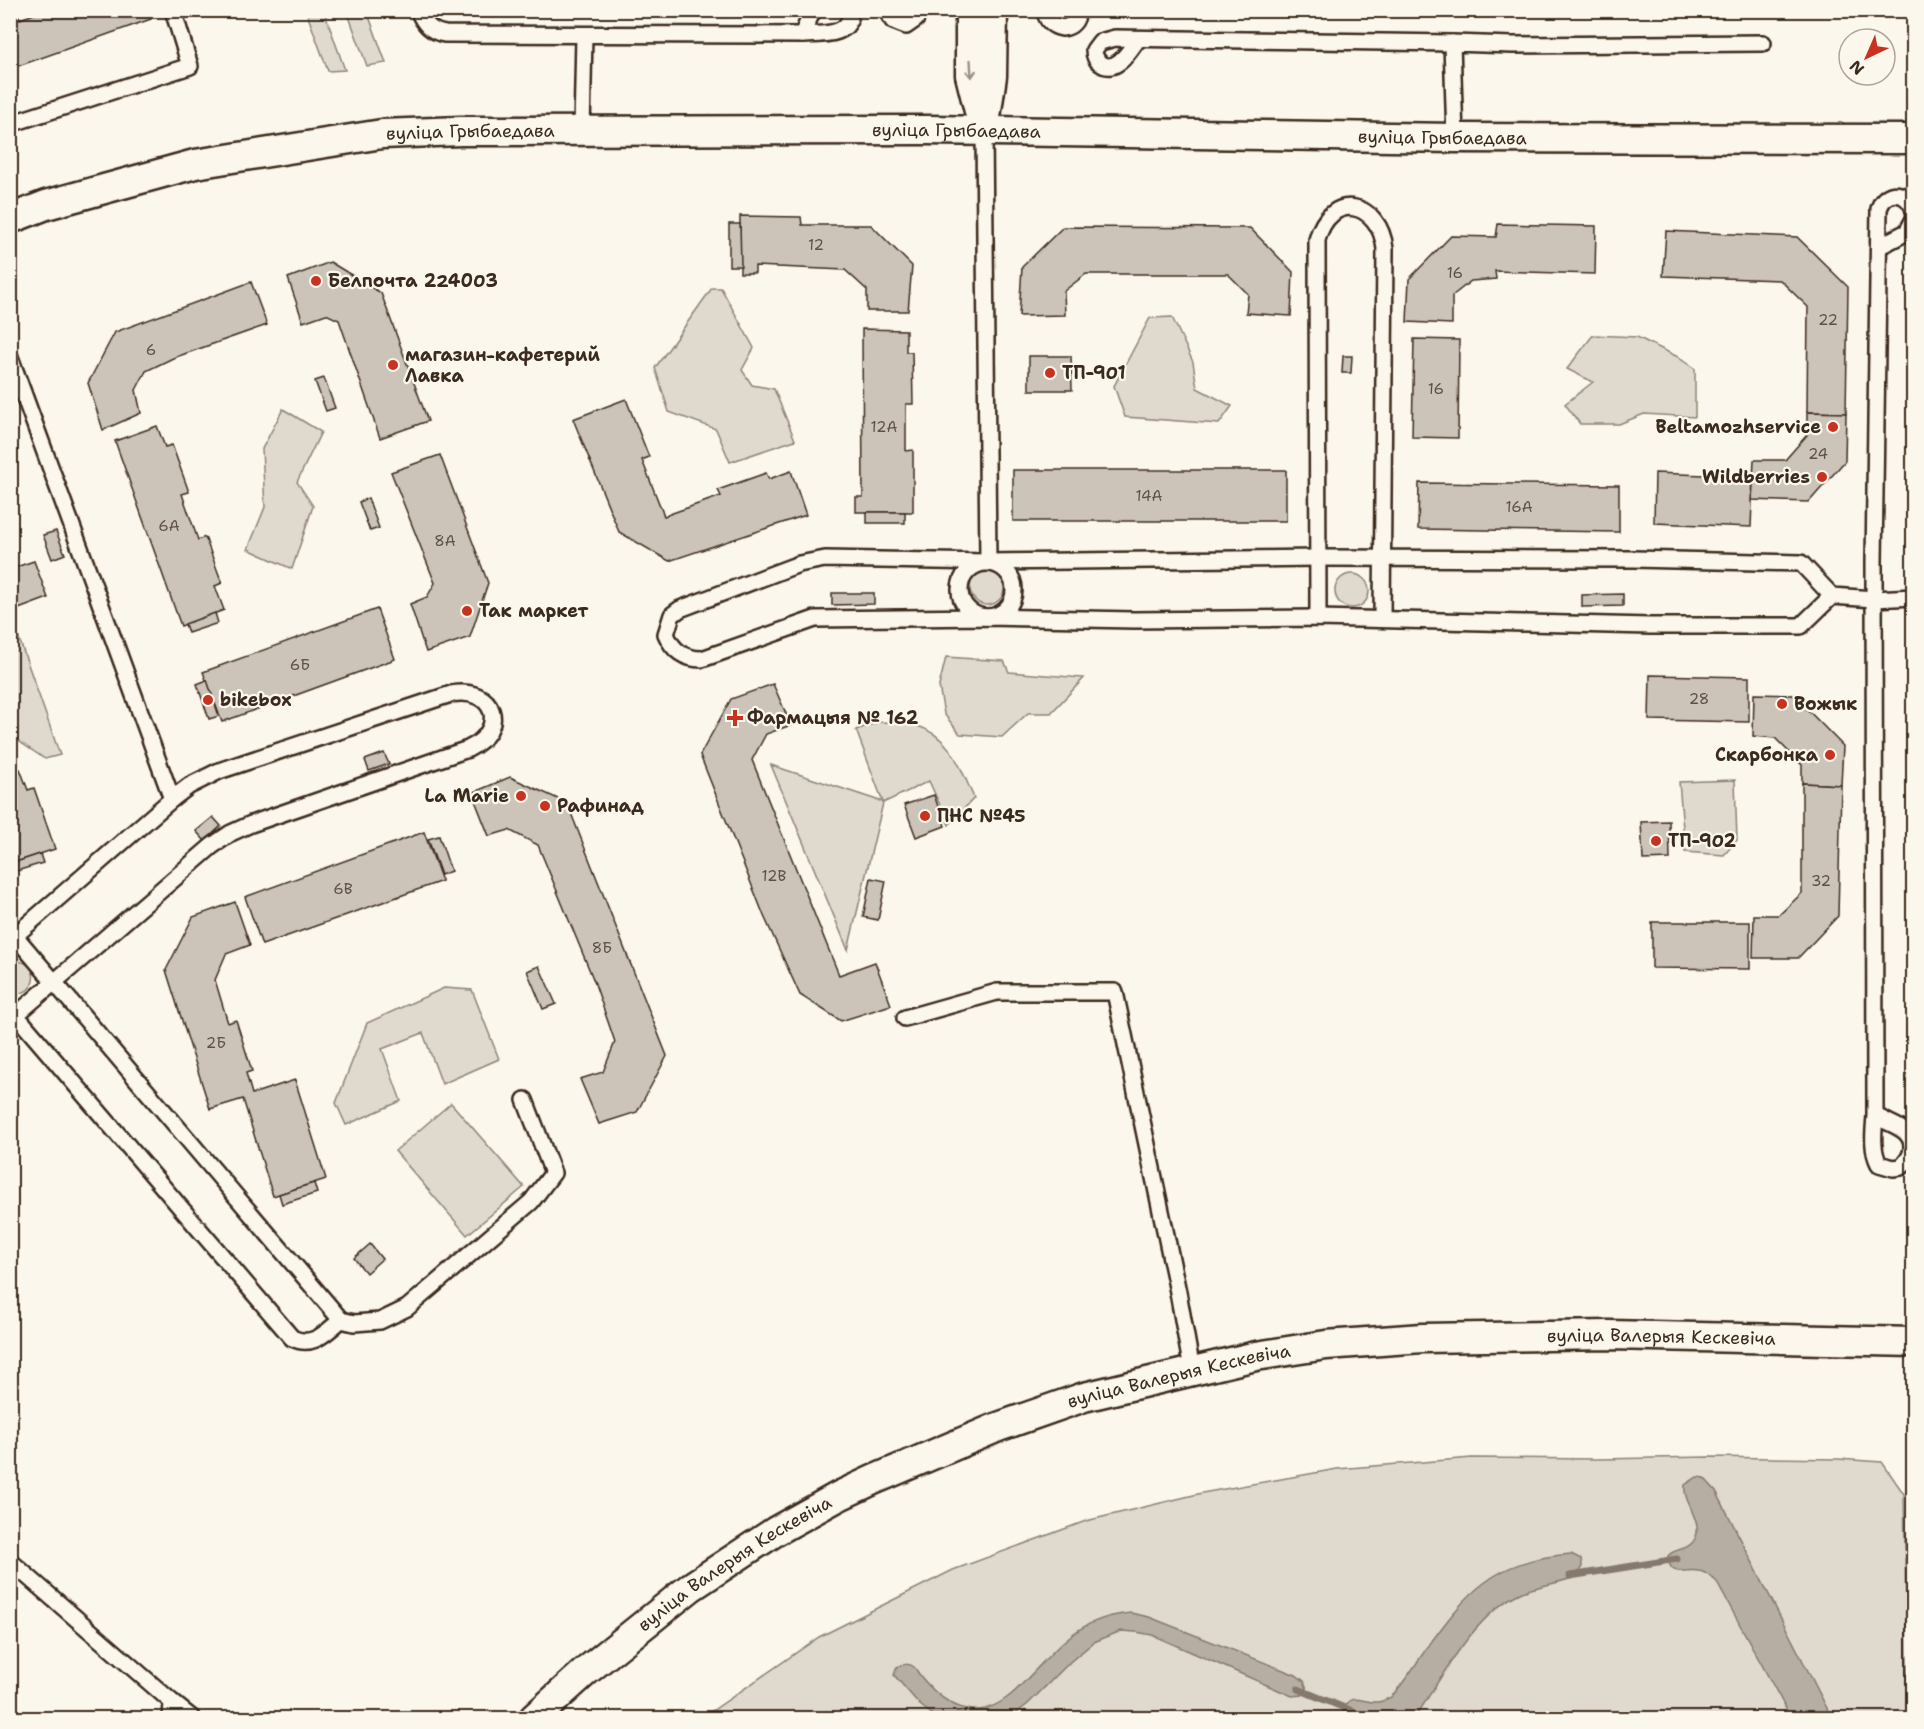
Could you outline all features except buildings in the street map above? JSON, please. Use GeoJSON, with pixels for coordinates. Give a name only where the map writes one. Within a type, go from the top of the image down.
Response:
{"type":"FeatureCollection","features":[{"type":"Feature","properties":{"kind":"street"},"geometry":{"type":"LineString","coordinates":[[970,10],[970,75],[984,131]]}},
{"type":"Feature","properties":{"kind":"street"},"geometry":{"type":"LineString","coordinates":[[984,131],[992,76],[993,10]]}},
{"type":"Feature","properties":{"kind":"street","name":"вуліца Грыбаедава"},"geometry":{"type":"LineString","coordinates":[[10,219],[46,205],[195,164],[382,134],[461,131],[984,131],[1455,138],[1914,139]]}},
{"type":"Feature","properties":{"kind":"street","name":"вуліца Валерыя Кескевіча"},"geometry":{"type":"LineString","coordinates":[[534,1719],[585,1672],[691,1587],[776,1531],[839,1496],[999,1427],[1084,1397],[1256,1356],[1326,1345],[1422,1338],[1609,1335],[1914,1342]]}},
{"type":"Feature","properties":{"kind":"lane"},"geometry":{"type":"LineString","coordinates":[[10,124],[190,66],[173,10]]}},
{"type":"Feature","properties":{"kind":"lane"},"geometry":{"type":"LineString","coordinates":[[418,10],[427,26],[438,33],[445,34],[802,35],[840,31],[849,21],[849,10]]}},
{"type":"Feature","properties":{"kind":"lane"},"geometry":{"type":"LineString","coordinates":[[802,35],[813,10]]}},
{"type":"Feature","properties":{"kind":"lane"},"geometry":{"type":"LineString","coordinates":[[886,10],[893,21],[906,26],[916,19],[918,10]]}},
{"type":"Feature","properties":{"kind":"lane"},"geometry":{"type":"LineString","coordinates":[[1045,10],[1046,18],[1062,28],[1073,24],[1078,10]]}},
{"type":"Feature","properties":{"kind":"lane"},"geometry":{"type":"LineString","coordinates":[[582,131],[584,34]]}},
{"type":"Feature","properties":{"kind":"lane"},"geometry":{"type":"LineString","coordinates":[[1138,39],[1513,45],[1764,43]]}},
{"type":"Feature","properties":{"kind":"lane"},"geometry":{"type":"LineString","coordinates":[[1452,43],[1455,138]]}},
{"type":"Feature","properties":{"kind":"lane"},"geometry":{"type":"LineString","coordinates":[[984,131],[988,562]]}},
{"type":"Feature","properties":{"kind":"lane"},"geometry":{"type":"LineString","coordinates":[[1875,1115],[1874,599],[1879,209],[1881,202],[1894,193],[1902,195],[1909,201],[1914,211]]}},
{"type":"Feature","properties":{"kind":"lane"},"geometry":{"type":"LineString","coordinates":[[1318,618],[1317,240],[1320,227],[1327,217],[1338,210],[1353,208],[1367,213],[1378,223],[1384,235],[1385,249],[1382,619]]}},
{"type":"Feature","properties":{"kind":"lane"},"geometry":{"type":"LineString","coordinates":[[1880,246],[1907,232],[1914,219]]}},
{"type":"Feature","properties":{"kind":"lane"},"geometry":{"type":"LineString","coordinates":[[10,357],[172,799]]}},
{"type":"Feature","properties":{"kind":"lane"},"geometry":{"type":"LineString","coordinates":[[1832,596],[1801,626],[1650,626],[1318,618],[815,619],[702,659],[691,659],[678,653],[670,645],[666,634],[672,615],[680,609],[799,564],[825,559],[988,562],[1381,558],[1801,562],[1832,596],[1874,599],[1914,597]]}},
{"type":"Feature","properties":{"kind":"lane"},"geometry":{"type":"LineString","coordinates":[[988,562],[1005,569],[1014,586],[1014,596],[1004,612],[986,617],[968,610],[962,603],[960,594],[963,575],[970,568],[988,562]]}},
{"type":"Feature","properties":{"kind":"lane"},"geometry":{"type":"LineString","coordinates":[[341,1320],[323,1336],[311,1342],[299,1342],[292,1338],[13,1014],[54,981],[212,846],[231,833],[251,824],[468,749],[487,736],[492,726],[492,713],[486,701],[475,694],[462,692],[451,694],[219,771],[189,786],[172,799],[12,935],[54,981],[341,1320],[354,1323],[380,1321],[407,1308],[531,1202],[553,1173],[525,1100]]}},
{"type":"Feature","properties":{"kind":"lane"},"geometry":{"type":"LineString","coordinates":[[905,1018],[997,992],[1115,992],[1180,1300],[1192,1370]]}},
{"type":"Feature","properties":{"kind":"lane"},"geometry":{"type":"LineString","coordinates":[[10,1561],[192,1719]]}},
{"type":"Feature","properties":{"kind":"lane"},"geometry":{"type":"LineString","coordinates":[[171,1719],[172,1702]]}},
{"type":"Feature","properties":{"kind":"shaded area"},"geometry":{"type":"Polygon","coordinates":[[[306,11],[324,11],[345,70],[328,71],[306,11]]]}},
{"type":"Feature","properties":{"kind":"shaded area"},"geometry":{"type":"Polygon","coordinates":[[[347,11],[367,11],[386,63],[367,66],[347,11]]]}},
{"type":"Feature","properties":{"kind":"shaded area"},"geometry":{"type":"Polygon","coordinates":[[[712,288],[721,288],[754,348],[742,370],[752,385],[774,389],[795,440],[730,462],[716,429],[669,412],[655,368],[712,288]]]}},
{"type":"Feature","properties":{"kind":"shaded area"},"geometry":{"type":"Polygon","coordinates":[[[1172,317],[1193,362],[1197,388],[1232,406],[1219,424],[1125,417],[1114,386],[1150,318],[1172,317]]]}},
{"type":"Feature","properties":{"kind":"shaded area"},"geometry":{"type":"Polygon","coordinates":[[[1593,335],[1637,337],[1676,356],[1695,369],[1695,417],[1644,414],[1619,424],[1580,424],[1565,404],[1593,382],[1567,369],[1593,335]]]}},
{"type":"Feature","properties":{"kind":"shaded area"},"geometry":{"type":"Polygon","coordinates":[[[283,409],[321,432],[297,482],[313,506],[292,569],[248,549],[265,507],[262,449],[283,409]]]}},
{"type":"Feature","properties":{"kind":"shaded area"},"geometry":{"type":"Polygon","coordinates":[[[987,571],[999,576],[1004,588],[999,600],[987,605],[975,600],[970,588],[975,576],[987,571]]]}},
{"type":"Feature","properties":{"kind":"shaded area"},"geometry":{"type":"Polygon","coordinates":[[[1352,574],[1364,579],[1369,591],[1364,603],[1352,608],[1340,603],[1335,591],[1340,579],[1352,574]]]}},
{"type":"Feature","properties":{"kind":"shaded area"},"geometry":{"type":"Polygon","coordinates":[[[11,616],[60,755],[45,759],[11,736],[11,616]]]}},
{"type":"Feature","properties":{"kind":"shaded area"},"geometry":{"type":"Polygon","coordinates":[[[946,657],[1004,661],[1009,672],[1084,678],[1051,713],[1028,713],[1002,737],[960,734],[944,714],[939,686],[946,657]]]}},
{"type":"Feature","properties":{"kind":"shaded area"},"geometry":{"type":"Polygon","coordinates":[[[878,722],[911,724],[927,730],[946,744],[959,764],[974,798],[949,825],[929,781],[883,803],[848,950],[771,765],[883,802],[856,730],[878,722]]]}},
{"type":"Feature","properties":{"kind":"shaded area"},"geometry":{"type":"Polygon","coordinates":[[[1735,780],[1737,840],[1724,855],[1685,852],[1679,782],[1735,780]]]}},
{"type":"Feature","properties":{"kind":"shaded area"},"geometry":{"type":"Polygon","coordinates":[[[11,962],[23,962],[33,972],[31,986],[27,991],[11,992],[11,962]]]}},
{"type":"Feature","properties":{"kind":"shaded area"},"geometry":{"type":"Polygon","coordinates":[[[444,988],[472,990],[499,1059],[442,1084],[423,1033],[382,1049],[401,1101],[346,1125],[336,1103],[367,1023],[444,988]]]}},
{"type":"Feature","properties":{"kind":"shaded area"},"geometry":{"type":"Polygon","coordinates":[[[451,1103],[524,1187],[467,1235],[395,1151],[451,1103]]]}},
{"type":"Feature","properties":{"kind":"shaded area"},"geometry":{"type":"Polygon","coordinates":[[[1709,1457],[1882,1462],[1904,1494],[1908,1718],[702,1718],[819,1637],[953,1570],[1086,1521],[1202,1493],[1337,1469],[1472,1458],[1709,1457]]]}},
{"type":"Feature","properties":{"kind":"shaded area"},"geometry":{"type":"Polygon","coordinates":[[[1697,1477],[1704,1478],[1716,1491],[1832,1718],[1791,1718],[1716,1581],[1702,1572],[1679,1571],[1671,1568],[1668,1556],[1689,1546],[1696,1536],[1696,1522],[1687,1499],[1685,1485],[1697,1477]]]}},
{"type":"Feature","properties":{"kind":"shaded area"},"geometry":{"type":"Polygon","coordinates":[[[1571,1554],[1581,1559],[1582,1568],[1577,1576],[1520,1593],[1488,1616],[1460,1648],[1415,1718],[1346,1718],[1343,1712],[1352,1699],[1377,1702],[1391,1697],[1454,1612],[1484,1583],[1521,1563],[1544,1557],[1571,1554]]]}},
{"type":"Feature","properties":{"kind":"shaded area"},"geometry":{"type":"Polygon","coordinates":[[[1131,1613],[1149,1617],[1296,1675],[1304,1681],[1307,1689],[1302,1695],[1292,1696],[1152,1635],[1121,1631],[1094,1642],[1010,1718],[937,1718],[920,1705],[894,1675],[897,1667],[910,1665],[935,1691],[958,1707],[985,1709],[1012,1694],[1061,1644],[1084,1627],[1113,1616],[1131,1613]]]}},
{"type":"Feature","properties":{"kind":"waterway"},"geometry":{"type":"LineString","coordinates":[[1570,1576],[1677,1559]]}},
{"type":"Feature","properties":{"kind":"waterway"},"geometry":{"type":"LineString","coordinates":[[1298,1689],[1352,1711]]}},
{"type":"Feature","properties":{"kind":"place","name":"Белпочта 224003"},"geometry":{"type":"Point","coordinates":[316,281]}},
{"type":"Feature","properties":{"kind":"place","name":"магазин-кафетерий Лавка"},"geometry":{"type":"Point","coordinates":[393,365]}},
{"type":"Feature","properties":{"kind":"place","name":"ТП-901"},"geometry":{"type":"Point","coordinates":[1050,373]}},
{"type":"Feature","properties":{"kind":"place","name":"Beltamozhservice"},"geometry":{"type":"Point","coordinates":[1833,427]}},
{"type":"Feature","properties":{"kind":"place","name":"Wildberries"},"geometry":{"type":"Point","coordinates":[1822,477]}},
{"type":"Feature","properties":{"kind":"place","name":"Так маркет"},"geometry":{"type":"Point","coordinates":[467,611]}},
{"type":"Feature","properties":{"kind":"place","name":"bikebox"},"geometry":{"type":"Point","coordinates":[208,700]}},
{"type":"Feature","properties":{"kind":"place","name":"Вожык"},"geometry":{"type":"Point","coordinates":[1782,704]}},
{"type":"Feature","properties":{"kind":"place","name":"Фармацыя № 162"},"geometry":{"type":"Point","coordinates":[735,718]}},
{"type":"Feature","properties":{"kind":"place","name":"Скарбонка"},"geometry":{"type":"Point","coordinates":[1830,755]}},
{"type":"Feature","properties":{"kind":"place","name":"La Marie"},"geometry":{"type":"Point","coordinates":[521,796]}},
{"type":"Feature","properties":{"kind":"place","name":"Рафинад"},"geometry":{"type":"Point","coordinates":[545,806]}},
{"type":"Feature","properties":{"kind":"place","name":"ПНС №45"},"geometry":{"type":"Point","coordinates":[925,816]}},
{"type":"Feature","properties":{"kind":"place","name":"ТП-902"},"geometry":{"type":"Point","coordinates":[1656,841]}}]}
